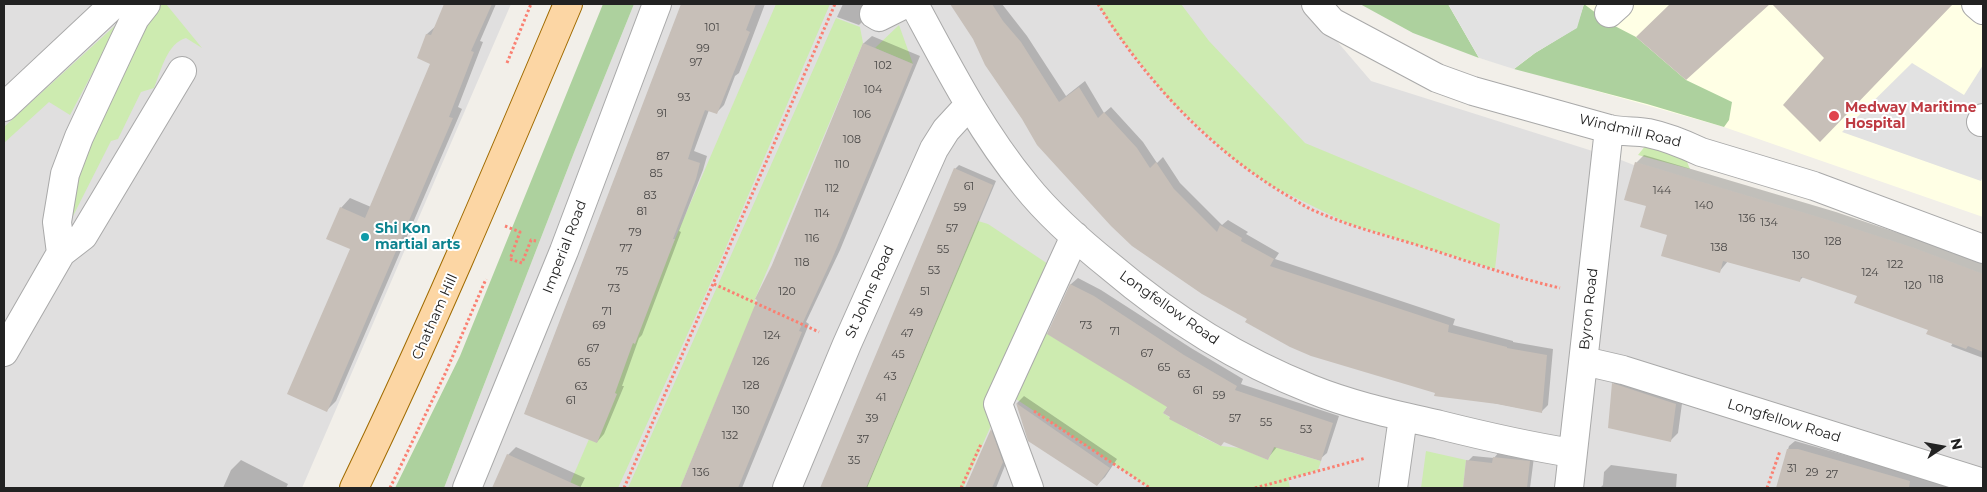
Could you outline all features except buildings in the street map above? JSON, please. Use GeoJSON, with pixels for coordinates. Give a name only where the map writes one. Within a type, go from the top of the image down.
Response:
{"type":"FeatureCollection","features":[{"type":"Feature","properties":{"kind":"main road","name":"Chatham Hill"},"geometry":{"type":"LineString","coordinates":[[354,488],[414,363],[449,284],[568,4]]}},
{"type":"Feature","properties":{"kind":"street"},"geometry":{"type":"LineString","coordinates":[[4,107],[114,4]]}},
{"type":"Feature","properties":{"kind":"street"},"geometry":{"type":"LineString","coordinates":[[61,253],[57,222],[65,174],[79,137],[123,43],[135,18],[146,4]]}},
{"type":"Feature","properties":{"kind":"street","name":"Imperial Road"},"geometry":{"type":"LineString","coordinates":[[466,488],[564,251],[658,4]]}},
{"type":"Feature","properties":{"kind":"street"},"geometry":{"type":"LineString","coordinates":[[874,14],[879,17],[905,4]]}},
{"type":"Feature","properties":{"kind":"street","name":"Longfellow Road"},"geometry":{"type":"LineString","coordinates":[[914,4],[969,105],[995,145],[1027,188],[1076,236],[1152,300],[1198,332],[1285,378],[1333,397],[1403,417],[1572,453]]}},
{"type":"Feature","properties":{"kind":"street","name":"Windmill Road"},"geometry":{"type":"LineString","coordinates":[[1316,4],[1332,22],[1437,78],[1609,129],[1649,134],[1686,144],[1701,152],[1845,197],[1983,249]]}},
{"type":"Feature","properties":{"kind":"street"},"geometry":{"type":"LineString","coordinates":[[1976,4],[1983,10]]}},
{"type":"Feature","properties":{"kind":"street"},"geometry":{"type":"LineString","coordinates":[[4,352],[61,253],[83,236],[182,71]]}},
{"type":"Feature","properties":{"kind":"street","name":"St Johns Road"},"geometry":{"type":"LineString","coordinates":[[787,488],[847,344],[934,150],[946,130],[969,105]]}},
{"type":"Feature","properties":{"kind":"street","name":"Byron Road"},"geometry":{"type":"LineString","coordinates":[[1569,488],[1609,129]]}},
{"type":"Feature","properties":{"kind":"street"},"geometry":{"type":"LineString","coordinates":[[1029,488],[998,404],[1076,236]]}},
{"type":"Feature","properties":{"kind":"street","name":"Longfellow Road"},"geometry":{"type":"LineString","coordinates":[[1584,361],[1622,370],[1983,483]]}},
{"type":"Feature","properties":{"kind":"street"},"geometry":{"type":"LineString","coordinates":[[1393,488],[1403,417]]}},
{"type":"Feature","properties":{"kind":"path"},"geometry":{"type":"LineString","coordinates":[[624,488],[835,4]]}},
{"type":"Feature","properties":{"kind":"path"},"geometry":{"type":"LineString","coordinates":[[1098,4],[1114,30],[1168,98],[1237,162],[1275,188],[1313,210],[1357,227],[1501,272],[1590,295]]}},
{"type":"Feature","properties":{"kind":"path"},"geometry":{"type":"LineString","coordinates":[[512,228],[520,232],[510,259],[522,263],[531,240],[544,244]]}},
{"type":"Feature","properties":{"kind":"path"},"geometry":{"type":"LineString","coordinates":[[714,284],[847,344]]}},
{"type":"Feature","properties":{"kind":"path"},"geometry":{"type":"LineString","coordinates":[[1004,392],[1150,488]]}},
{"type":"Feature","properties":{"kind":"path"},"geometry":{"type":"LineString","coordinates":[[1766,488],[1790,422]]}},
{"type":"Feature","properties":{"kind":"path"},"geometry":{"type":"LineString","coordinates":[[1255,488],[1398,450]]}},
{"type":"Feature","properties":{"kind":"shaded area"},"geometry":{"type":"Polygon","coordinates":[[[4,4],[511,4],[302,488],[4,488],[4,4]]]}},
{"type":"Feature","properties":{"kind":"shaded area"},"geometry":{"type":"Polygon","coordinates":[[[634,4],[1305,4],[1371,81],[1621,160],[1983,302],[1983,488],[444,488],[575,150],[634,4]]]}},
{"type":"Feature","properties":{"kind":"shaded area","name":"Medway Maritime Hospital"},"geometry":{"type":"Polygon","coordinates":[[[1448,4],[1983,4],[1983,217],[1724,127],[1479,58],[1448,4]]]}},
{"type":"Feature","properties":{"kind":"shaded area"},"geometry":{"type":"Polygon","coordinates":[[[1448,4],[1584,4],[1577,28],[1535,53],[1514,69],[1479,58],[1448,4]]]}},
{"type":"Feature","properties":{"kind":"shaded area"},"geometry":{"type":"Polygon","coordinates":[[[1912,63],[1964,95],[1983,65],[1983,176],[1981,181],[1842,132],[1912,63]]]}},
{"type":"Feature","properties":{"kind":"green space"},"geometry":{"type":"Polygon","coordinates":[[[147,4],[166,4],[202,48],[186,38],[179,41],[169,52],[154,88],[141,92],[118,139],[111,141],[73,216],[69,217],[87,133],[147,4]]]}},
{"type":"Feature","properties":{"kind":"green space"},"geometry":{"type":"Polygon","coordinates":[[[603,4],[634,4],[575,150],[444,488],[395,488],[460,356],[603,4]]]}},
{"type":"Feature","properties":{"kind":"green space"},"geometry":{"type":"Polygon","coordinates":[[[776,4],[830,4],[715,273],[618,488],[568,488],[776,4]]]}},
{"type":"Feature","properties":{"kind":"green space"},"geometry":{"type":"Polygon","coordinates":[[[1098,4],[1181,4],[1209,41],[1305,143],[1500,224],[1495,269],[1347,223],[1270,185],[1231,157],[1168,98],[1114,30],[1098,4]]]}},
{"type":"Feature","properties":{"kind":"green space"},"geometry":{"type":"Polygon","coordinates":[[[1360,4],[1448,4],[1479,58],[1413,33],[1360,4]]]}},
{"type":"Feature","properties":{"kind":"green space"},"geometry":{"type":"Polygon","coordinates":[[[1584,4],[1609,23],[1636,37],[1686,80],[1732,102],[1729,120],[1724,127],[1647,104],[1514,69],[1535,53],[1576,28],[1584,4]]]}},
{"type":"Feature","properties":{"kind":"green space"},"geometry":{"type":"Polygon","coordinates":[[[836,18],[860,27],[863,43],[755,299],[754,309],[680,488],[628,488],[836,18]]]}},
{"type":"Feature","properties":{"kind":"green space"},"geometry":{"type":"Polygon","coordinates":[[[120,21],[70,115],[49,102],[4,143],[4,127],[120,21]]]}},
{"type":"Feature","properties":{"kind":"green space"},"geometry":{"type":"Polygon","coordinates":[[[899,25],[913,64],[875,48],[899,25]]]}},
{"type":"Feature","properties":{"kind":"green space"},"geometry":{"type":"Polygon","coordinates":[[[1646,145],[1685,157],[1690,169],[1638,155],[1646,145]]]}},
{"type":"Feature","properties":{"kind":"green space"},"geometry":{"type":"Polygon","coordinates":[[[978,221],[988,224],[1060,272],[963,488],[866,488],[978,221]]]}},
{"type":"Feature","properties":{"kind":"green space"},"geometry":{"type":"Polygon","coordinates":[[[1046,333],[1082,355],[1176,392],[1163,413],[1187,429],[1201,408],[1209,412],[1198,435],[1221,446],[1240,448],[1268,460],[1279,438],[1288,443],[1290,452],[1321,461],[1318,470],[1288,479],[1290,488],[1150,488],[1010,395],[1046,333]]]}},
{"type":"Feature","properties":{"kind":"green space"},"geometry":{"type":"Polygon","coordinates":[[[1426,451],[1466,460],[1463,488],[1421,488],[1426,451]]]}},
{"type":"Feature","properties":{"kind":"place","name":"Medway Maritime Hospital"},"geometry":{"type":"Point","coordinates":[1834,116]}},
{"type":"Feature","properties":{"kind":"place","name":"Shi Kon martial arts"},"geometry":{"type":"Point","coordinates":[365,237]}}]}
